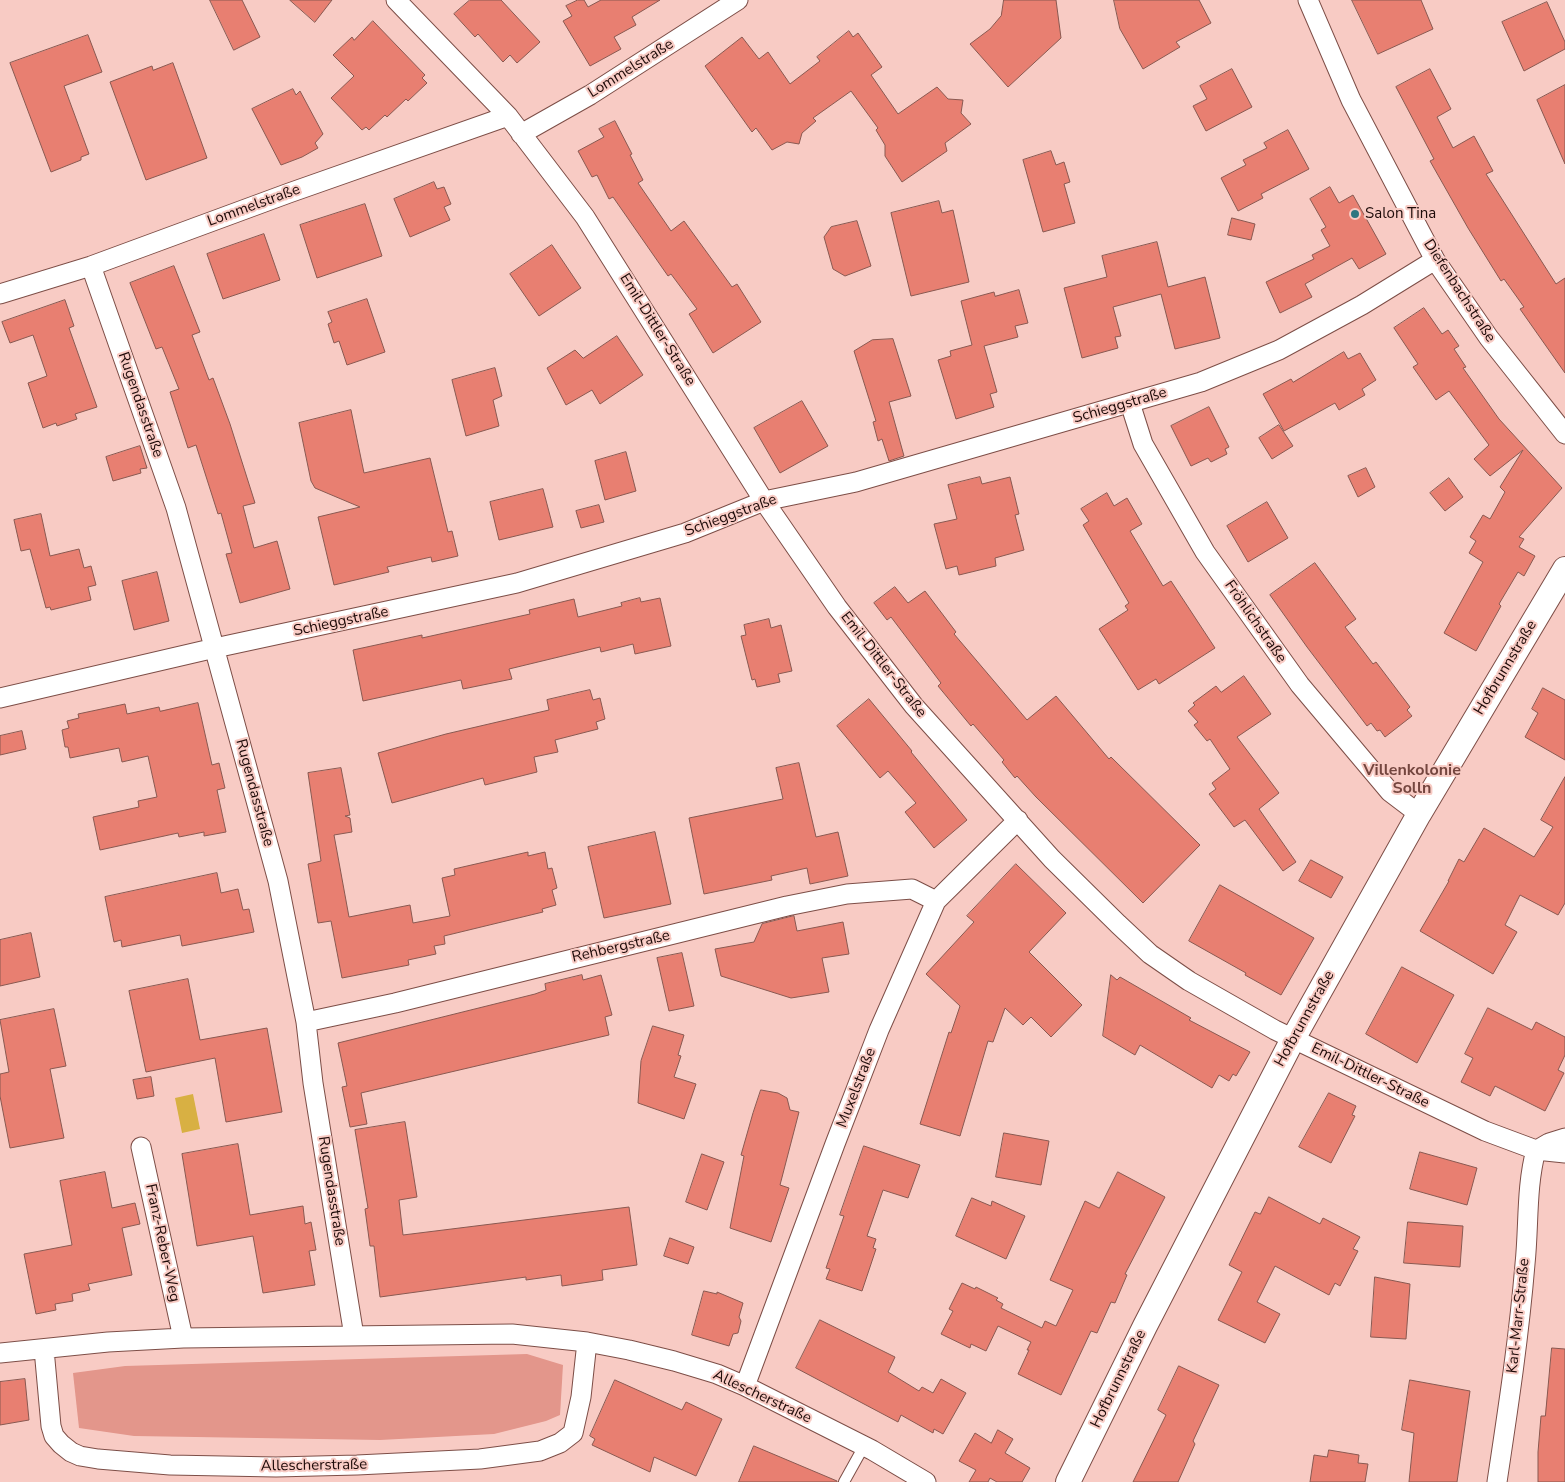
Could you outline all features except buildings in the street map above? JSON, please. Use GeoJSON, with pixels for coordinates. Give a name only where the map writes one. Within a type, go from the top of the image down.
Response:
{"type":"FeatureCollection","features":[{"type":"Feature","properties":{"kind":"street","name":"Emil-Dittler-Straße"},"geometry":{"type":"LineString","coordinates":[[396,0],[508,116],[585,217],[764,501],[837,607],[914,706],[1052,859],[1150,954],[1189,981],[1293,1038],[1485,1132],[1536,1150],[1565,1153]]}},
{"type":"Feature","properties":{"kind":"street","name":"Lommelstraße"},"geometry":{"type":"LineString","coordinates":[[521,134],[598,90],[738,0]]}},
{"type":"Feature","properties":{"kind":"street","name":"Diefenbachstraße"},"geometry":{"type":"LineString","coordinates":[[1308,0],[1352,100],[1435,260],[1489,338],[1565,434]]}},
{"type":"Feature","properties":{"kind":"street","name":"Lommelstraße"},"geometry":{"type":"LineString","coordinates":[[0,294],[91,266],[280,196],[508,116]]}},
{"type":"Feature","properties":{"kind":"street","name":"Schieggstraße"},"geometry":{"type":"LineString","coordinates":[[0,698],[215,648],[517,583],[685,533],[764,501],[856,482],[1201,382],[1279,350],[1362,305],[1435,260]]}},
{"type":"Feature","properties":{"kind":"street","name":"Rugendasstraße"},"geometry":{"type":"LineString","coordinates":[[91,266],[176,508],[278,881],[306,1022],[313,1083],[354,1336]]}},
{"type":"Feature","properties":{"kind":"street","name":"Fröhlichstraße"},"geometry":{"type":"LineString","coordinates":[[1130,403],[1143,444],[1205,552],[1300,685],[1390,792],[1419,814]]}},
{"type":"Feature","properties":{"kind":"street","name":"Hofbrunnstraße"},"geometry":{"type":"LineString","coordinates":[[1068,1482],[1145,1326],[1293,1038],[1419,814],[1565,569]]}},
{"type":"Feature","properties":{"kind":"street","name":"Muxelstraße"},"geometry":{"type":"LineString","coordinates":[[745,1386],[866,1065],[936,901],[1018,820]]}},
{"type":"Feature","properties":{"kind":"street","name":"Rehbergstraße"},"geometry":{"type":"LineString","coordinates":[[306,1022],[395,1003],[787,906],[847,894],[912,889],[936,901]]}},
{"type":"Feature","properties":{"kind":"street"},"geometry":{"type":"LineString","coordinates":[[1536,1150],[1565,1138]]}},
{"type":"Feature","properties":{"kind":"street","name":"Franz-Reber-Weg"},"geometry":{"type":"LineString","coordinates":[[141,1147],[183,1338]]}},
{"type":"Feature","properties":{"kind":"street","name":"Karl-Marr-Straße"},"geometry":{"type":"LineString","coordinates":[[1497,1482],[1514,1376],[1532,1166],[1536,1150]]}},
{"type":"Feature","properties":{"kind":"street","name":"Allescherstraße"},"geometry":{"type":"LineString","coordinates":[[0,1353],[108,1342],[183,1338],[512,1334],[587,1342],[674,1361],[716,1374],[745,1386],[864,1446],[926,1482]]}},
{"type":"Feature","properties":{"kind":"street","name":"Allescherstraße"},"geometry":{"type":"LineString","coordinates":[[44,1349],[51,1426],[54,1436],[71,1452],[98,1459],[161,1464],[276,1467],[420,1463],[480,1459],[540,1451],[553,1446],[560,1443],[573,1432],[581,1397],[587,1342]]}},
{"type":"Feature","properties":{"kind":"lane"},"geometry":{"type":"LineString","coordinates":[[844,1482],[864,1446]]}},
{"type":"Feature","properties":{"kind":"shaded area"},"geometry":{"type":"Polygon","coordinates":[[[193,1094],[200,1129],[182,1133],[175,1098],[193,1094]]]}},
{"type":"Feature","properties":{"kind":"shaded area"},"geometry":{"type":"Polygon","coordinates":[[[527,1354],[563,1365],[560,1415],[546,1421],[494,1434],[380,1440],[134,1436],[79,1428],[73,1373],[125,1366],[527,1354]]]}},
{"type":"Feature","properties":{"kind":"place","name":"Salon Tina"},"geometry":{"type":"Point","coordinates":[1355,214]}},
{"type":"Feature","properties":{"kind":"district","name":"Villenkolonie Solln"},"geometry":{"type":"Point","coordinates":[1412,780]}}]}
